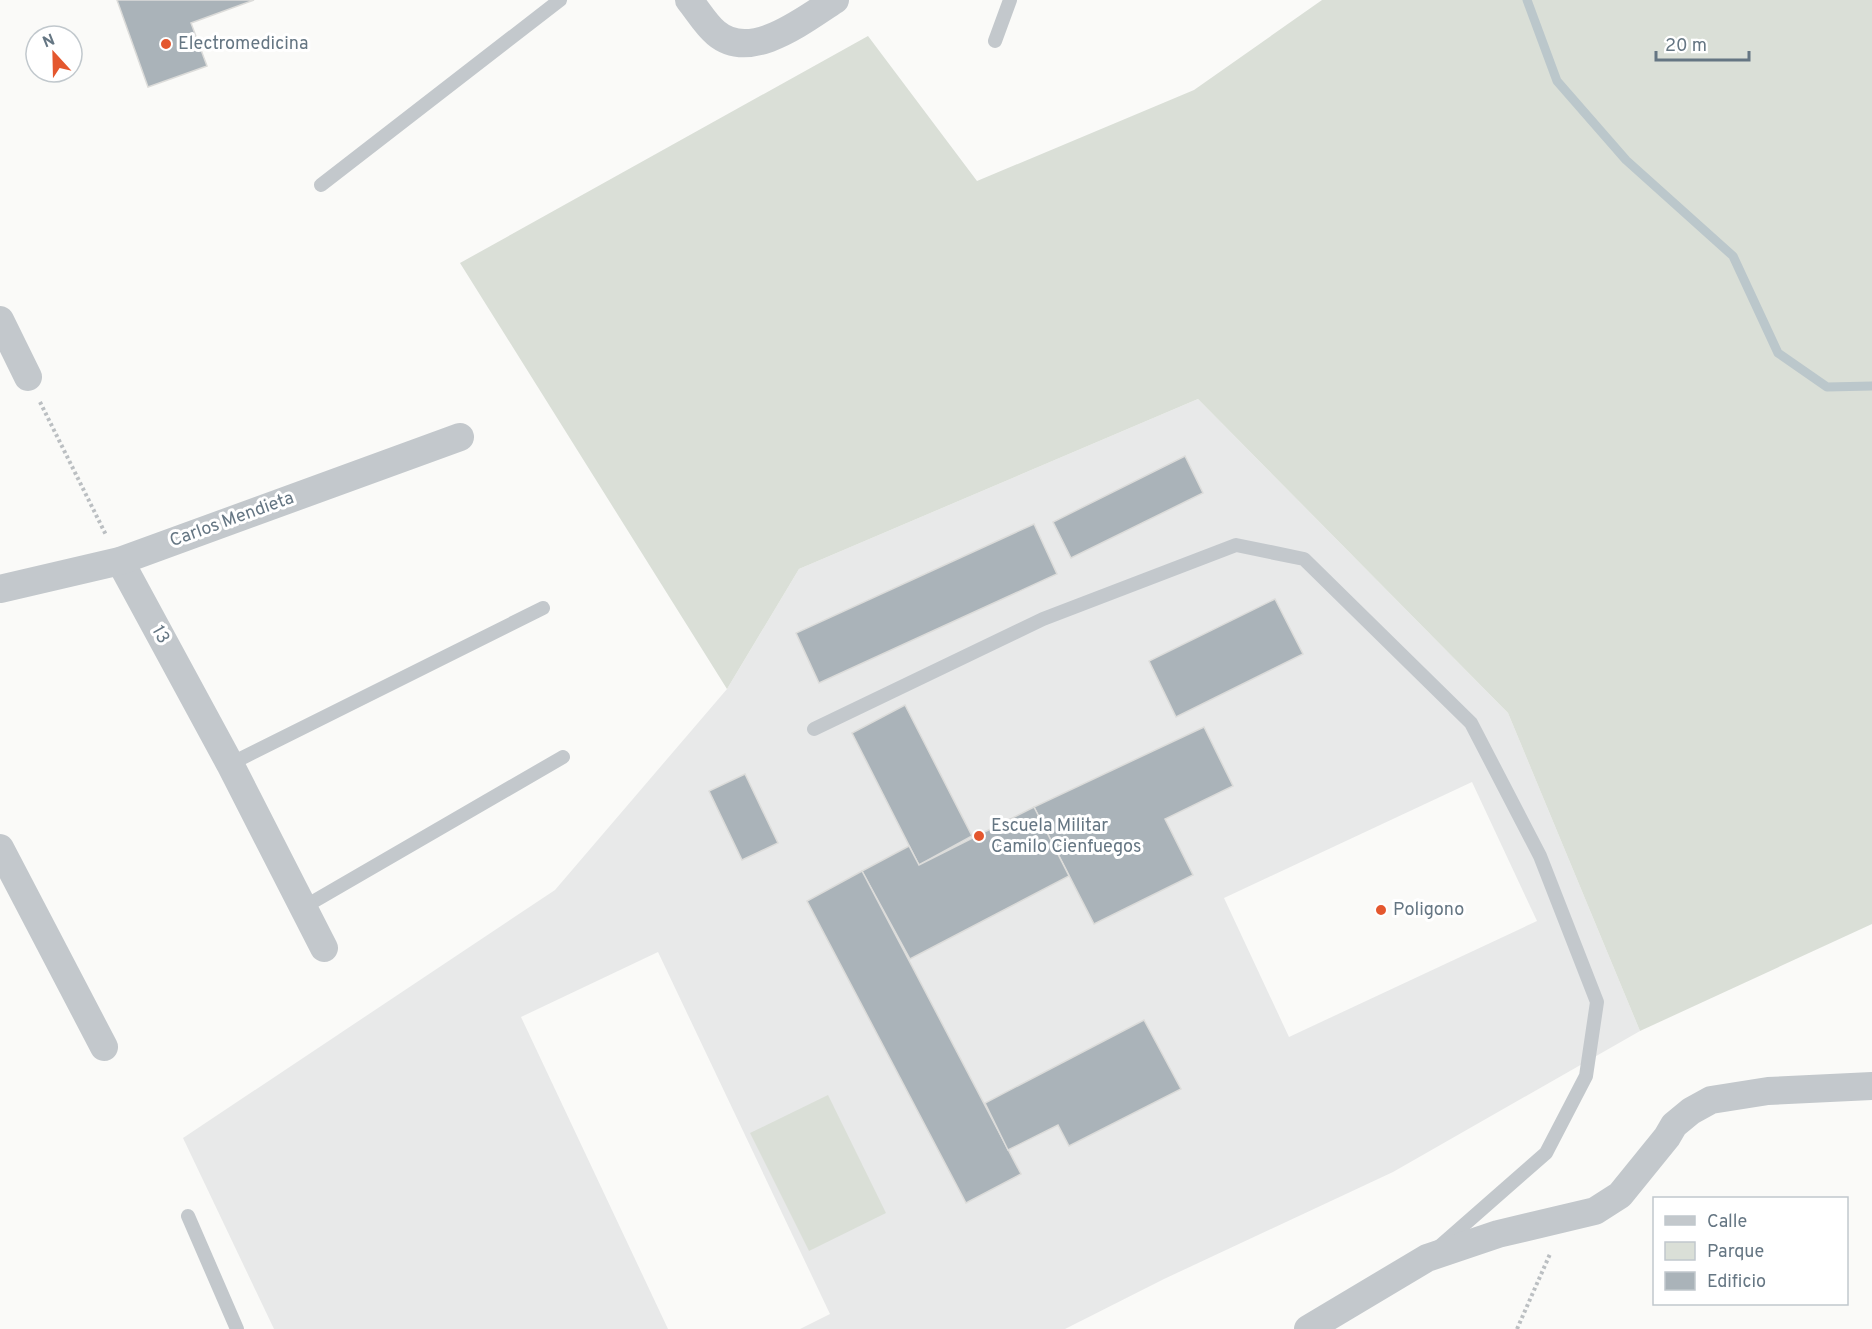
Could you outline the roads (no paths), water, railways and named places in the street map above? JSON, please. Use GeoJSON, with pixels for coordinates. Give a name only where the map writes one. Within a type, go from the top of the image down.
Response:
{"type":"FeatureCollection","features":[{"type":"Feature","properties":{"kind":"street"},"geometry":{"type":"LineString","coordinates":[[689,0],[716,33],[728,41],[743,45],[774,37],[835,0]]}},
{"type":"Feature","properties":{"kind":"street"},"geometry":{"type":"LineString","coordinates":[[0,320],[28,377]]}},
{"type":"Feature","properties":{"kind":"street","name":"Carlos Mendieta"},"geometry":{"type":"LineString","coordinates":[[0,589],[120,561],[460,437]]}},
{"type":"Feature","properties":{"kind":"street","name":"13"},"geometry":{"type":"LineString","coordinates":[[120,561],[230,764],[324,948]]}},
{"type":"Feature","properties":{"kind":"street"},"geometry":{"type":"LineString","coordinates":[[0,848],[104,1047]]}},
{"type":"Feature","properties":{"kind":"street"},"geometry":{"type":"LineString","coordinates":[[1308,1329],[1427,1258],[1498,1234],[1594,1211],[1620,1195],[1674,1125],[1691,1111],[1711,1100],[1768,1091],[1872,1086]]}},
{"type":"Feature","properties":{"kind":"lane"},"geometry":{"type":"LineString","coordinates":[[321,185],[560,0]]}},
{"type":"Feature","properties":{"kind":"lane"},"geometry":{"type":"LineString","coordinates":[[995,41],[1010,0]]}},
{"type":"Feature","properties":{"kind":"lane"},"geometry":{"type":"LineString","coordinates":[[814,729],[1043,619],[1236,546],[1304,559],[1471,723],[1540,856],[1597,1002],[1586,1076],[1546,1153],[1427,1258]]}},
{"type":"Feature","properties":{"kind":"lane"},"geometry":{"type":"LineString","coordinates":[[230,764],[543,609]]}},
{"type":"Feature","properties":{"kind":"lane"},"geometry":{"type":"LineString","coordinates":[[304,907],[563,757]]}},
{"type":"Feature","properties":{"kind":"lane"},"geometry":{"type":"LineString","coordinates":[[188,1216],[237,1329]]}},
{"type":"Feature","properties":{"kind":"waterway"},"geometry":{"type":"LineString","coordinates":[[1527,0],[1557,81],[1626,160],[1733,256],[1778,353],[1827,387],[1872,386]]}},
{"type":"Feature","properties":{"kind":"place","name":"Electromedicina"},"geometry":{"type":"Point","coordinates":[166,44]}},
{"type":"Feature","properties":{"kind":"place","name":"Escuela Militar Camilo Cienfuegos"},"geometry":{"type":"Point","coordinates":[979,836]}},
{"type":"Feature","properties":{"kind":"place","name":"Poligono"},"geometry":{"type":"Point","coordinates":[1381,910]}}]}
